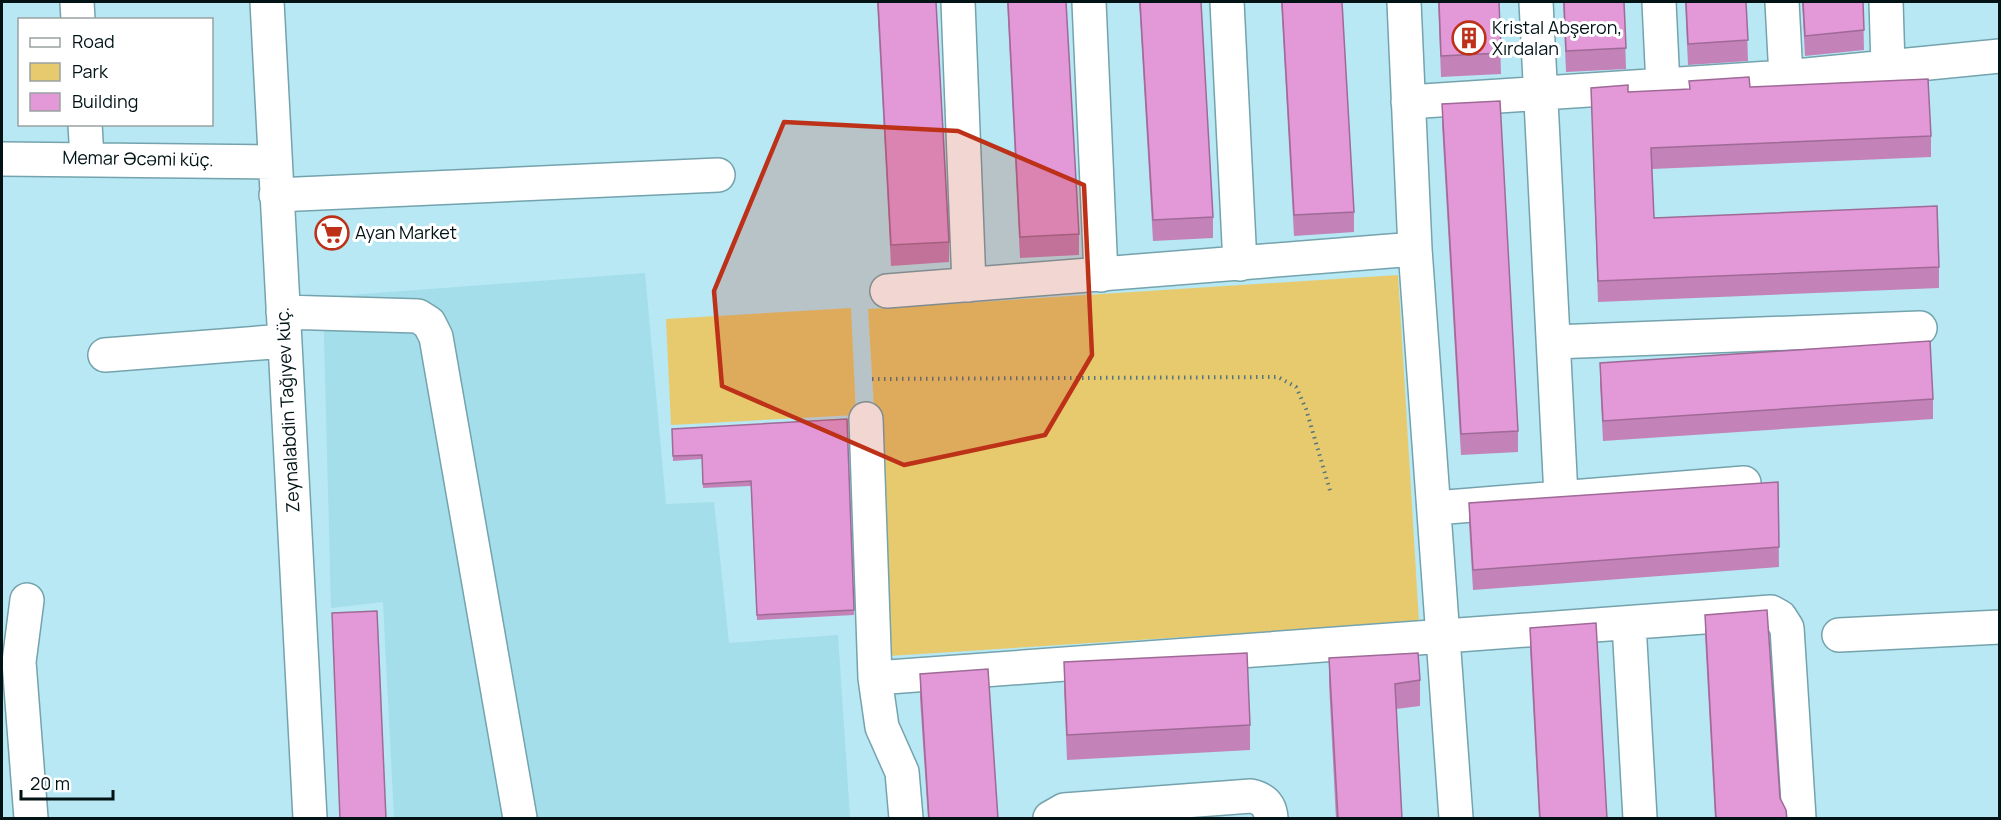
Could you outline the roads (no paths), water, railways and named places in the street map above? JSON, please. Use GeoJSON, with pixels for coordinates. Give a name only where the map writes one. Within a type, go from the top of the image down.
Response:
{"type":"FeatureCollection","features":[{"type":"Feature","properties":{"kind":"street"},"geometry":{"type":"LineString","coordinates":[[77,2],[78,18]]}},
{"type":"Feature","properties":{"kind":"street","name":"Zeynalabdin Tağıyev küç."},"geometry":{"type":"LineString","coordinates":[[267,2],[310,819]]}},
{"type":"Feature","properties":{"kind":"street"},"geometry":{"type":"LineString","coordinates":[[958,2],[969,285]]}},
{"type":"Feature","properties":{"kind":"street"},"geometry":{"type":"LineString","coordinates":[[1089,2],[1101,275]]}},
{"type":"Feature","properties":{"kind":"street"},"geometry":{"type":"LineString","coordinates":[[1227,2],[1240,264]]}},
{"type":"Feature","properties":{"kind":"street"},"geometry":{"type":"LineString","coordinates":[[1404,2],[1415,249],[1456,819]]}},
{"type":"Feature","properties":{"kind":"street"},"geometry":{"type":"LineString","coordinates":[[1536,2],[1561,496]]}},
{"type":"Feature","properties":{"kind":"street"},"geometry":{"type":"LineString","coordinates":[[1659,2],[1663,86]]}},
{"type":"Feature","properties":{"kind":"street"},"geometry":{"type":"LineString","coordinates":[[1782,2],[1786,77]]}},
{"type":"Feature","properties":{"kind":"street"},"geometry":{"type":"LineString","coordinates":[[1886,2],[1888,66]]}},
{"type":"Feature","properties":{"kind":"street"},"geometry":{"type":"LineString","coordinates":[[1408,102],[1786,77],[2000,56]]}},
{"type":"Feature","properties":{"kind":"street"},"geometry":{"type":"LineString","coordinates":[[84,126],[87,158]]}},
{"type":"Feature","properties":{"kind":"street","name":"Memar Əcəmi küç."},"geometry":{"type":"LineString","coordinates":[[2,159],[87,158],[274,162]]}},
{"type":"Feature","properties":{"kind":"street"},"geometry":{"type":"LineString","coordinates":[[276,195],[718,175]]}},
{"type":"Feature","properties":{"kind":"street"},"geometry":{"type":"LineString","coordinates":[[887,291],[1415,249]]}},
{"type":"Feature","properties":{"kind":"street"},"geometry":{"type":"LineString","coordinates":[[105,356],[284,326],[418,316],[429,323],[436,337],[520,819]]}},
{"type":"Feature","properties":{"kind":"street"},"geometry":{"type":"LineString","coordinates":[[1554,342],[1920,328]]}},
{"type":"Feature","properties":{"kind":"street"},"geometry":{"type":"LineString","coordinates":[[866,419],[875,678],[882,727],[902,772],[906,819]]}},
{"type":"Feature","properties":{"kind":"street"},"geometry":{"type":"LineString","coordinates":[[1435,508],[1744,483]]}},
{"type":"Feature","properties":{"kind":"street"},"geometry":{"type":"LineString","coordinates":[[27,600],[10,662],[31,819]]}},
{"type":"Feature","properties":{"kind":"street"},"geometry":{"type":"LineString","coordinates":[[875,678],[1771,612],[1780,617],[1787,628],[1799,819]]}},
{"type":"Feature","properties":{"kind":"street"},"geometry":{"type":"LineString","coordinates":[[1629,624],[1640,819]]}},
{"type":"Feature","properties":{"kind":"street"},"geometry":{"type":"LineString","coordinates":[[1839,635],[2000,627]]}},
{"type":"Feature","properties":{"kind":"street"},"geometry":{"type":"LineString","coordinates":[[1050,819],[1064,810],[1251,796],[1261,798],[1270,808],[1271,819]]}},
{"type":"Feature","properties":{"kind":"place","name":"Kristal Abşeron, Xırdalan"},"geometry":{"type":"Point","coordinates":[1469,38]}},
{"type":"Feature","properties":{"kind":"place","name":"Ayan Market"},"geometry":{"type":"Point","coordinates":[332,233]}}]}
